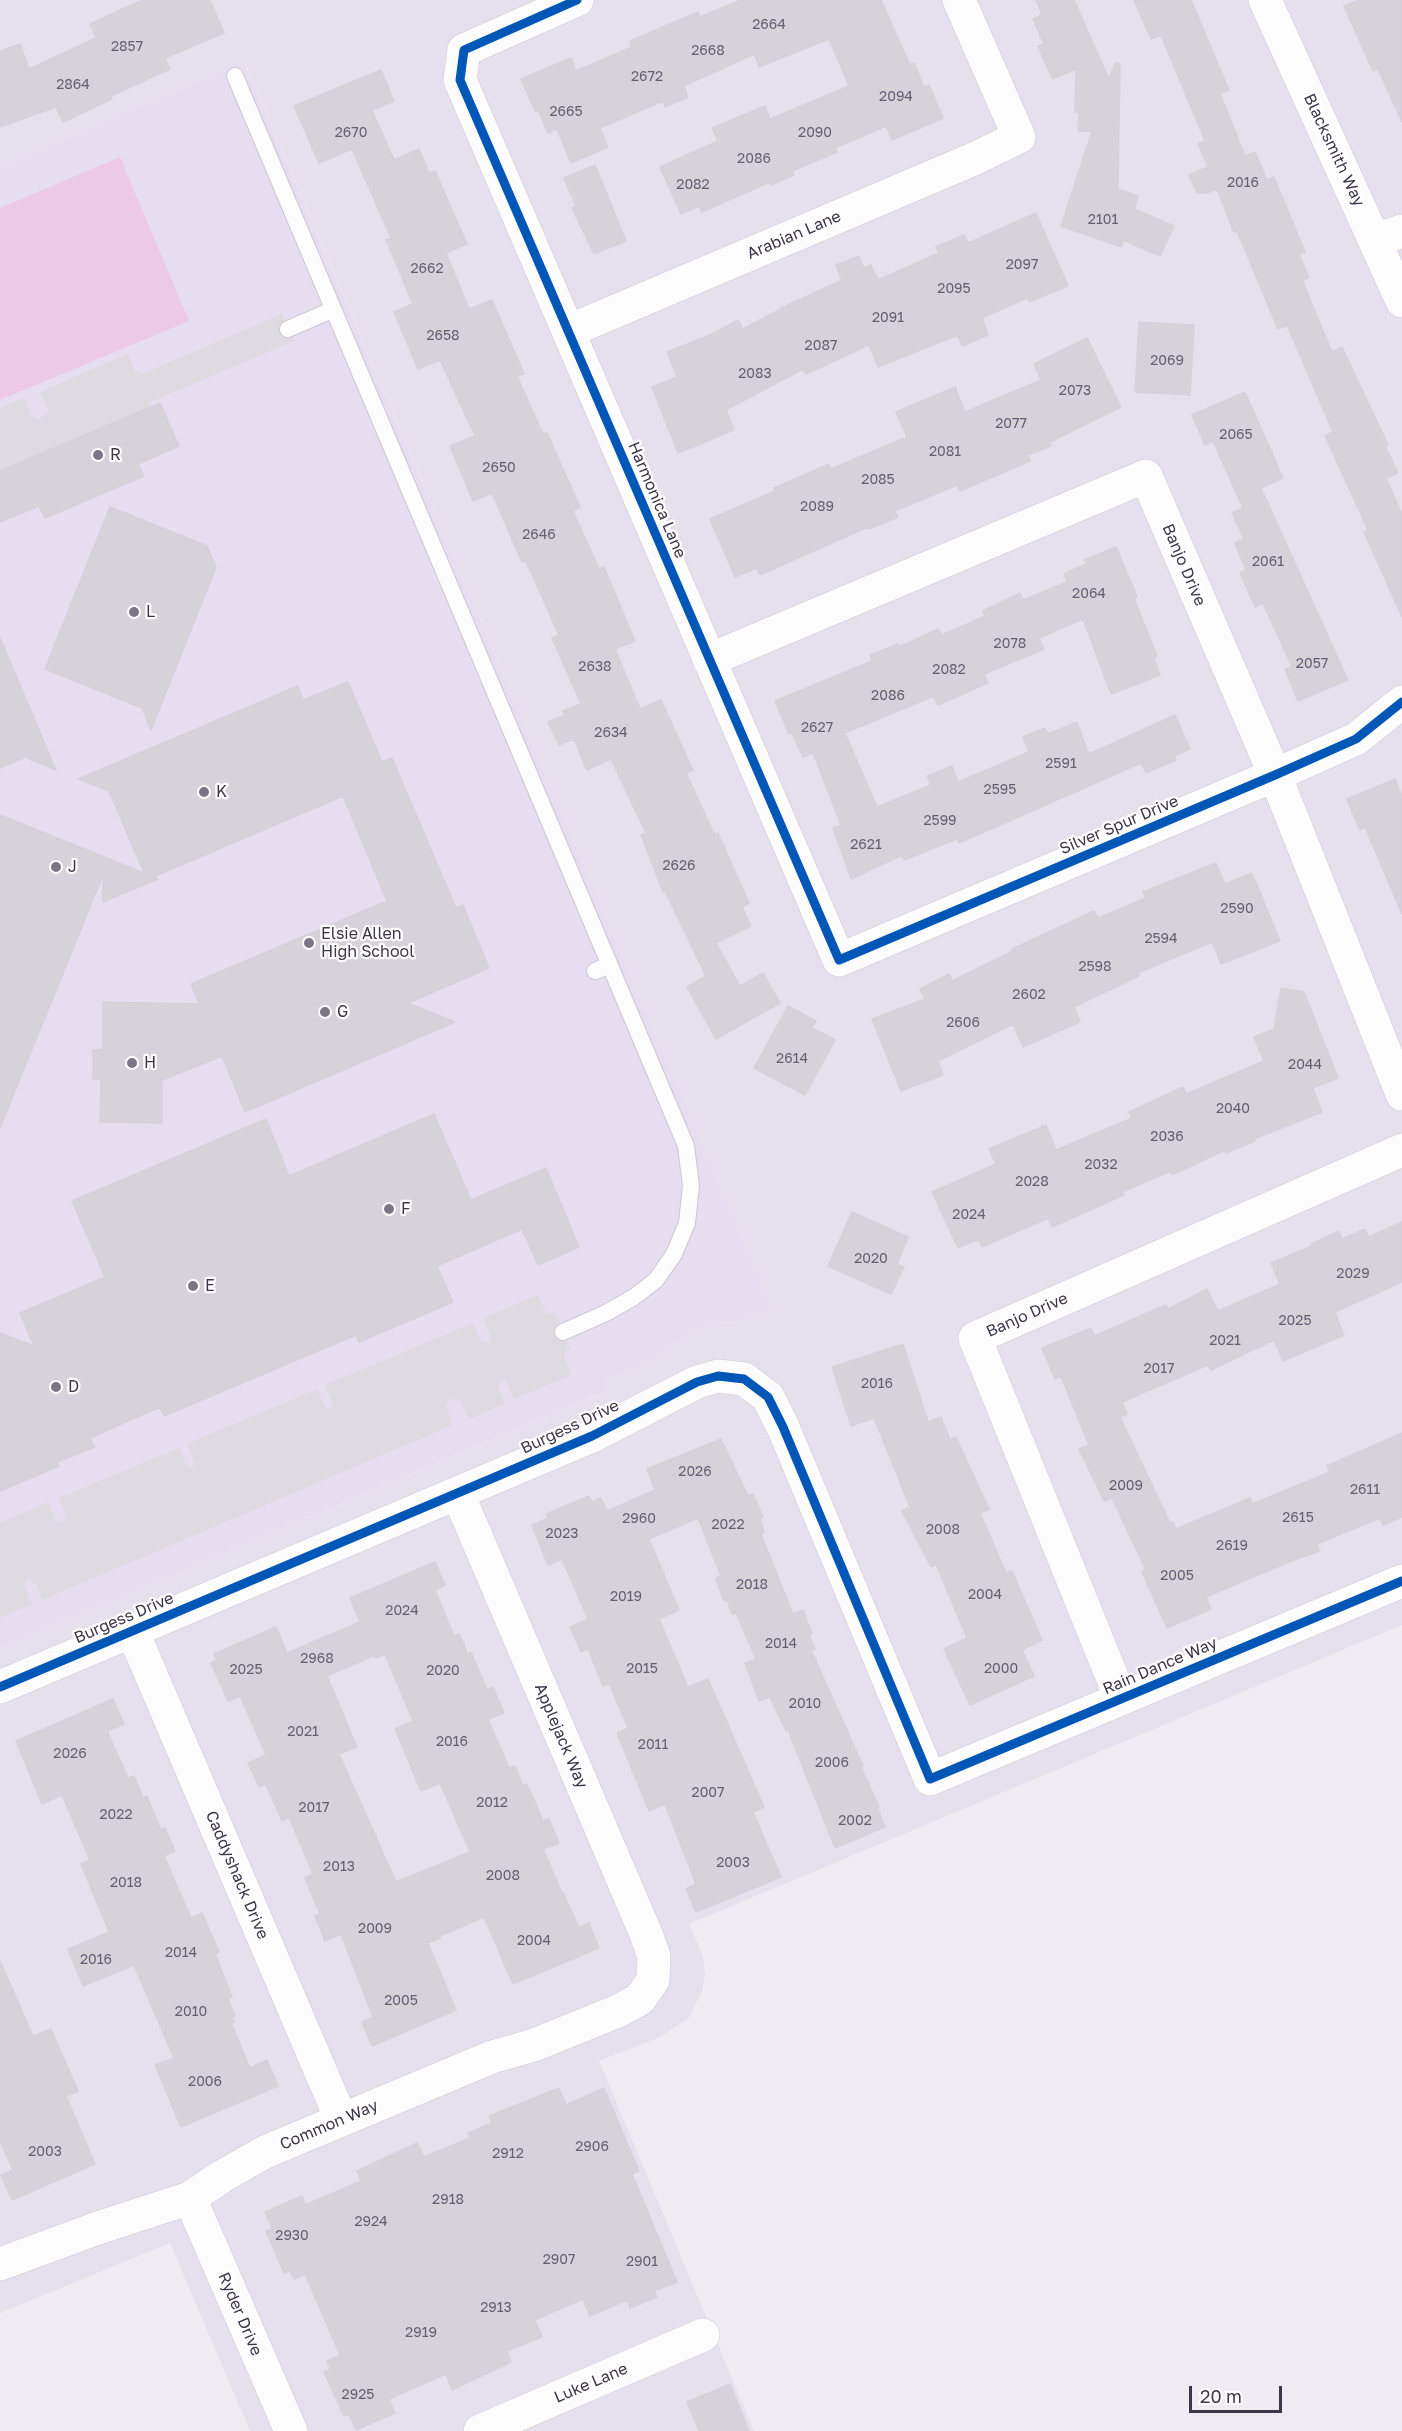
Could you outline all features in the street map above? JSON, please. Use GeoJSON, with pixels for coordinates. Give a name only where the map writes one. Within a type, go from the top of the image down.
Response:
{"type":"FeatureCollection","features":[{"type":"Feature","properties":{"kind":"street","name":"Harmonica Lane"},"geometry":{"type":"LineString","coordinates":[[577,0],[464,50],[460,80],[839,960]]}},
{"type":"Feature","properties":{"kind":"street","name":"Arabian Lane"},"geometry":{"type":"LineString","coordinates":[[569,331],[976,158],[1018,137],[959,0]]}},
{"type":"Feature","properties":{"kind":"street","name":"Blacksmith Way"},"geometry":{"type":"LineString","coordinates":[[1264,0],[1388,235],[1402,301]]}},
{"type":"Feature","properties":{"kind":"street","name":"Banjo Drive"},"geometry":{"type":"LineString","coordinates":[[709,660],[1146,476],[1275,775],[1402,1094]]}},
{"type":"Feature","properties":{"kind":"street","name":"Silver Spur Drive"},"geometry":{"type":"LineString","coordinates":[[839,960],[1356,739],[1402,702]]}},
{"type":"Feature","properties":{"kind":"street","name":"Banjo Drive"},"geometry":{"type":"LineString","coordinates":[[1121,1699],[975,1338],[1402,1150]]}},
{"type":"Feature","properties":{"kind":"street","name":"Burgess Drive"},"geometry":{"type":"LineString","coordinates":[[0,1687],[592,1436],[697,1382],[718,1376],[744,1379],[768,1397],[783,1427],[930,1779]]}},
{"type":"Feature","properties":{"kind":"street","name":"Applejack Way"},"geometry":{"type":"LineString","coordinates":[[458,1494],[646,1934],[654,1956],[653,1980]]}},
{"type":"Feature","properties":{"kind":"street","name":"Rain Dance Way"},"geometry":{"type":"LineString","coordinates":[[930,1779],[1402,1581]]}},
{"type":"Feature","properties":{"kind":"street","name":"Caddyshack Drive"},"geometry":{"type":"LineString","coordinates":[[132,1630],[341,2119]]}},
{"type":"Feature","properties":{"kind":"street","name":"Common Way"},"geometry":{"type":"LineString","coordinates":[[0,2264],[98,2228],[190,2198],[265,2152],[492,2057],[534,2045],[618,2011],[640,1998],[653,1980]]}},
{"type":"Feature","properties":{"kind":"street","name":"Ryder Drive"},"geometry":{"type":"LineString","coordinates":[[190,2198],[291,2431]]}},
{"type":"Feature","properties":{"kind":"street","name":"Luke Lane"},"geometry":{"type":"LineString","coordinates":[[480,2431],[703,2335]]}},
{"type":"Feature","properties":{"kind":"lane"},"geometry":{"type":"LineString","coordinates":[[235,76],[603,968],[686,1146],[691,1186],[687,1224],[674,1254],[656,1280],[634,1297],[606,1313],[563,1332]]}},
{"type":"Feature","properties":{"kind":"lane"},"geometry":{"type":"LineString","coordinates":[[288,329],[332,310]]}},
{"type":"Feature","properties":{"kind":"shaded area"},"geometry":{"type":"Polygon","coordinates":[[[0,0],[1402,0],[1402,1625],[689,1924],[703,1956],[705,1974],[702,1991],[689,2018],[660,2037],[599,2061],[754,2431],[250,2431],[170,2243],[0,2313],[0,1648],[608,1391],[605,1379],[660,1354],[698,1327],[721,1322],[735,1323],[772,1308],[245,63],[0,167],[0,0]]]}},
{"type":"Feature","properties":{"kind":"shaded area","name":"Elsie Allen High School"},"geometry":{"type":"Polygon","coordinates":[[[244,62],[772,1308],[735,1323],[721,1322],[698,1327],[652,1360],[605,1379],[609,1390],[0,1648],[0,167],[244,62]]]}},
{"type":"Feature","properties":{"kind":"shaded area"},"geometry":{"type":"Polygon","coordinates":[[[120,157],[189,321],[0,400],[0,208],[120,157]]]}},
{"type":"Feature","properties":{"kind":"shaded area"},"geometry":{"type":"Polygon","coordinates":[[[282,314],[294,341],[150,402],[149,407],[0,471],[0,408],[24,398],[32,417],[38,419],[49,412],[40,392],[128,354],[135,372],[144,373],[282,314]]]}},
{"type":"Feature","properties":{"kind":"shaded area"},"geometry":{"type":"Polygon","coordinates":[[[538,1295],[546,1314],[555,1313],[570,1349],[565,1352],[564,1357],[571,1375],[514,1399],[506,1381],[500,1382],[498,1388],[505,1403],[469,1420],[461,1401],[455,1398],[448,1401],[446,1406],[453,1425],[42,1600],[35,1583],[28,1579],[24,1585],[32,1604],[0,1618],[0,1523],[48,1502],[56,1521],[61,1523],[67,1518],[59,1498],[179,1448],[187,1467],[193,1467],[194,1461],[187,1444],[317,1389],[325,1407],[329,1409],[333,1404],[325,1385],[473,1323],[481,1341],[490,1342],[491,1336],[483,1318],[538,1295]]]}},
{"type":"Feature","properties":{"kind":"building"},"geometry":{"type":"Polygon","coordinates":[[[142,0],[210,0],[224,33],[165,58],[170,69],[111,96],[112,99],[63,122],[56,107],[0,127],[0,51],[20,44],[29,69],[96,38],[90,24],[142,0]]]}},
{"type":"Feature","properties":{"kind":"building"},"geometry":{"type":"Polygon","coordinates":[[[741,0],[881,0],[910,65],[914,63],[924,87],[929,85],[943,118],[892,140],[886,126],[835,148],[837,152],[792,171],[794,175],[771,185],[770,182],[702,212],[699,206],[681,214],[660,167],[718,141],[712,128],[765,106],[770,119],[849,86],[829,39],[759,67],[754,54],[684,86],[688,97],[665,107],[663,101],[600,128],[608,147],[571,163],[557,129],[548,133],[521,79],[571,58],[576,71],[632,47],[630,41],[698,12],[700,17],[741,0]]]}},
{"type":"Feature","properties":{"kind":"building"},"geometry":{"type":"Polygon","coordinates":[[[1036,0],[1074,0],[1109,79],[1115,63],[1120,64],[1118,189],[1138,196],[1134,209],[1174,226],[1160,256],[1123,240],[1121,247],[1061,226],[1092,131],[1078,131],[1079,112],[1075,112],[1076,69],[1052,79],[1038,46],[1044,44],[1033,19],[1042,15],[1036,0]]]}},
{"type":"Feature","properties":{"kind":"building"},"geometry":{"type":"Polygon","coordinates":[[[1134,0],[1191,0],[1229,90],[1220,93],[1245,156],[1255,152],[1267,180],[1274,177],[1305,252],[1299,254],[1309,278],[1302,280],[1332,352],[1342,347],[1388,445],[1385,446],[1398,473],[1386,478],[1402,515],[1402,617],[1364,532],[1368,530],[1325,436],[1333,432],[1287,325],[1278,329],[1217,189],[1207,193],[1197,193],[1189,175],[1208,167],[1198,144],[1205,141],[1161,35],[1151,39],[1134,0]]]}},
{"type":"Feature","properties":{"kind":"building"},"geometry":{"type":"Polygon","coordinates":[[[1359,0],[1402,0],[1402,122],[1378,69],[1373,71],[1344,6],[1359,0]]]}},
{"type":"Feature","properties":{"kind":"building"},"geometry":{"type":"Polygon","coordinates":[[[381,70],[394,101],[372,110],[394,160],[419,149],[429,173],[435,171],[467,244],[446,253],[469,309],[492,300],[524,374],[517,376],[543,434],[547,433],[580,507],[573,511],[599,569],[604,567],[635,641],[615,649],[640,709],[661,700],[693,770],[686,773],[714,834],[718,833],[749,903],[742,907],[751,926],[716,943],[740,986],[763,973],[780,1003],[716,1039],[687,987],[706,976],[665,891],[663,892],[641,835],[646,833],[611,759],[587,770],[574,739],[559,745],[548,722],[565,715],[563,711],[581,704],[552,638],[559,635],[526,561],[522,562],[492,493],[473,501],[450,446],[475,436],[440,360],[418,369],[394,312],[413,304],[386,240],[391,238],[352,149],[319,163],[294,106],[381,70]]]}},
{"type":"Feature","properties":{"kind":"building"},"geometry":{"type":"Polygon","coordinates":[[[595,165],[626,241],[594,254],[572,208],[576,206],[564,178],[595,165]]]}},
{"type":"Feature","properties":{"kind":"building"},"geometry":{"type":"Polygon","coordinates":[[[1036,213],[1068,286],[1029,302],[1027,298],[982,318],[988,335],[962,346],[958,335],[878,367],[869,345],[806,374],[803,369],[726,410],[734,430],[678,453],[652,387],[677,377],[667,352],[710,335],[738,320],[743,329],[842,280],[836,265],[859,256],[864,268],[871,265],[878,280],[939,253],[936,247],[964,235],[968,243],[1036,213]]]}},
{"type":"Feature","properties":{"kind":"building"},"geometry":{"type":"Polygon","coordinates":[[[1139,322],[1194,325],[1190,395],[1135,392],[1139,322]]]}},
{"type":"Feature","properties":{"kind":"building"},"geometry":{"type":"Polygon","coordinates":[[[1087,338],[1121,407],[1050,442],[1051,446],[1028,455],[1030,461],[960,491],[957,485],[895,511],[898,517],[869,529],[868,527],[760,575],[757,568],[735,577],[710,519],[775,491],[774,488],[829,464],[831,469],[907,437],[896,412],[955,387],[965,412],[1041,380],[1034,364],[1087,338]]]}},
{"type":"Feature","properties":{"kind":"building"},"geometry":{"type":"Polygon","coordinates":[[[1245,392],[1283,478],[1261,488],[1348,680],[1298,701],[1285,669],[1292,667],[1263,603],[1255,607],[1240,573],[1246,570],[1235,543],[1244,539],[1232,513],[1243,508],[1213,441],[1205,445],[1192,415],[1245,392]]]}},
{"type":"Feature","properties":{"kind":"building","name":"R"},"geometry":{"type":"Polygon","coordinates":[[[160,403],[179,446],[138,464],[144,476],[45,518],[39,506],[0,522],[0,471],[160,403]]]}},
{"type":"Feature","properties":{"kind":"building","name":"L"},"geometry":{"type":"Polygon","coordinates":[[[110,507],[207,546],[216,567],[151,730],[142,708],[45,669],[110,507]]]}},
{"type":"Feature","properties":{"kind":"building"},"geometry":{"type":"Polygon","coordinates":[[[1116,547],[1137,596],[1134,598],[1157,656],[1154,658],[1160,675],[1111,694],[1083,619],[1039,638],[1044,649],[984,674],[988,683],[938,705],[934,696],[845,733],[877,807],[931,785],[927,776],[952,766],[958,782],[1029,752],[1023,737],[1045,728],[1048,734],[1077,722],[1089,754],[1175,715],[1190,749],[1174,756],[1176,760],[1146,773],[1141,763],[959,843],[957,839],[904,860],[902,855],[851,879],[833,828],[841,825],[813,753],[803,757],[792,733],[789,734],[775,701],[872,661],[870,655],[898,644],[899,647],[938,629],[942,635],[985,616],[983,611],[1020,593],[1023,600],[1067,582],[1064,574],[1088,563],[1084,560],[1116,547]]]}},
{"type":"Feature","properties":{"kind":"building"},"geometry":{"type":"Polygon","coordinates":[[[0,638],[56,770],[25,757],[0,768],[0,638]]]}},
{"type":"Feature","properties":{"kind":"building"},"geometry":{"type":"Polygon","coordinates":[[[348,682],[382,762],[392,758],[456,908],[463,905],[489,968],[408,1003],[455,1022],[245,1112],[222,1056],[162,1080],[162,1123],[100,1122],[101,1079],[93,1079],[93,1050],[103,1049],[103,1002],[199,1004],[191,984],[387,901],[343,796],[153,877],[158,879],[103,902],[103,875],[0,1128],[0,815],[144,873],[109,791],[78,779],[298,686],[303,700],[348,682]]]}},
{"type":"Feature","properties":{"kind":"building"},"geometry":{"type":"Polygon","coordinates":[[[1395,779],[1402,796],[1402,914],[1365,827],[1360,830],[1347,799],[1395,779]]]}},
{"type":"Feature","properties":{"kind":"building"},"geometry":{"type":"Polygon","coordinates":[[[1216,863],[1225,884],[1252,873],[1280,941],[1221,964],[1212,942],[1138,973],[1139,976],[1074,1007],[1080,1022],[1023,1047],[1013,1024],[938,1061],[943,1075],[901,1091],[872,1019],[925,999],[920,989],[949,974],[952,981],[1013,951],[1012,949],[1094,911],[1098,918],[1146,898],[1143,892],[1216,863]]]}},
{"type":"Feature","properties":{"kind":"building"},"geometry":{"type":"Polygon","coordinates":[[[1281,988],[1304,992],[1338,1078],[1313,1088],[1322,1112],[1254,1139],[1255,1141],[1226,1153],[1225,1150],[1172,1175],[1171,1171],[1122,1192],[1124,1195],[1052,1227],[1048,1218],[982,1247],[978,1239],[958,1248],[932,1192],[996,1164],[989,1149],[1046,1125],[1056,1150],[1132,1118],[1129,1112],[1183,1087],[1186,1094],[1264,1061],[1254,1037],[1274,1029],[1281,988]]]}},
{"type":"Feature","properties":{"kind":"building"},"geometry":{"type":"Polygon","coordinates":[[[788,1006],[816,1021],[812,1028],[835,1040],[805,1095],[754,1068],[788,1006]]]}},
{"type":"Feature","properties":{"kind":"building"},"geometry":{"type":"Polygon","coordinates":[[[434,1114],[471,1200],[546,1168],[579,1247],[538,1265],[522,1229],[437,1266],[453,1302],[359,1342],[356,1335],[164,1416],[160,1407],[90,1438],[95,1447],[57,1462],[59,1466],[0,1491],[0,1333],[34,1346],[20,1313],[105,1277],[72,1201],[266,1119],[289,1176],[434,1114]]]}},
{"type":"Feature","properties":{"kind":"building"},"geometry":{"type":"Polygon","coordinates":[[[852,1212],[908,1237],[897,1264],[904,1267],[891,1294],[828,1266],[852,1212]]]}},
{"type":"Feature","properties":{"kind":"building"},"geometry":{"type":"Polygon","coordinates":[[[1402,1222],[1402,1282],[1335,1312],[1344,1335],[1283,1361],[1274,1340],[1211,1370],[1208,1365],[1122,1402],[1127,1414],[1120,1417],[1170,1523],[1173,1522],[1176,1529],[1250,1498],[1252,1504],[1330,1472],[1327,1466],[1402,1433],[1402,1517],[1383,1525],[1380,1518],[1317,1544],[1320,1551],[1206,1597],[1211,1609],[1167,1628],[1142,1572],[1146,1570],[1112,1498],[1104,1501],[1079,1449],[1089,1445],[1061,1376],[1055,1379],[1042,1348],[1091,1328],[1094,1336],[1166,1305],[1168,1309],[1207,1289],[1218,1311],[1280,1284],[1271,1263],[1312,1246],[1311,1244],[1339,1231],[1342,1239],[1365,1229],[1369,1237],[1402,1222]]]}},
{"type":"Feature","properties":{"kind":"building"},"geometry":{"type":"Polygon","coordinates":[[[903,1344],[928,1422],[941,1417],[950,1440],[956,1437],[989,1509],[980,1513],[1006,1573],[1012,1571],[1042,1640],[1022,1650],[1034,1676],[970,1705],[944,1649],[967,1638],[936,1564],[931,1567],[902,1511],[910,1507],[874,1418],[851,1426],[832,1367],[903,1344]]]}},
{"type":"Feature","properties":{"kind":"building"},"geometry":{"type":"Polygon","coordinates":[[[721,1439],[748,1496],[753,1494],[763,1517],[760,1518],[764,1532],[761,1534],[793,1614],[803,1610],[815,1649],[811,1650],[863,1766],[861,1767],[879,1807],[877,1807],[885,1827],[835,1848],[788,1730],[786,1731],[770,1697],[759,1701],[745,1663],[756,1659],[736,1613],[732,1614],[727,1600],[724,1601],[716,1579],[721,1576],[698,1518],[649,1539],[679,1610],[659,1619],[688,1687],[708,1679],[764,1807],[753,1812],[781,1877],[696,1912],[686,1889],[696,1884],[665,1804],[649,1811],[617,1733],[628,1728],[609,1683],[603,1686],[588,1649],[581,1652],[570,1627],[588,1619],[562,1559],[548,1565],[532,1525],[548,1518],[546,1514],[589,1496],[592,1502],[601,1498],[607,1511],[655,1490],[647,1469],[721,1439]]]}},
{"type":"Feature","properties":{"kind":"building"},"geometry":{"type":"Polygon","coordinates":[[[435,1562],[445,1585],[435,1590],[454,1636],[459,1634],[468,1654],[471,1652],[487,1690],[493,1687],[504,1713],[488,1719],[509,1768],[515,1766],[523,1786],[527,1784],[543,1821],[549,1819],[559,1843],[543,1849],[579,1928],[589,1923],[599,1948],[513,1984],[484,1917],[428,1943],[456,2010],[372,2046],[362,2022],[373,2017],[341,1934],[325,1941],[315,1916],[320,1914],[305,1878],[313,1874],[289,1817],[282,1821],[266,1784],[259,1787],[248,1763],[266,1755],[240,1696],[228,1701],[211,1663],[217,1660],[214,1654],[276,1627],[287,1653],[360,1622],[350,1598],[435,1562]],[[385,1654],[376,1658],[375,1655],[327,1676],[357,1747],[339,1754],[396,1882],[470,1852],[440,1783],[421,1791],[395,1729],[413,1721],[385,1654]]]}},
{"type":"Feature","properties":{"kind":"building"},"geometry":{"type":"Polygon","coordinates":[[[113,1699],[124,1724],[107,1731],[128,1778],[134,1776],[143,1798],[147,1796],[161,1830],[165,1828],[175,1851],[164,1856],[191,1918],[202,1913],[219,1952],[215,1954],[232,1997],[228,1999],[235,2016],[232,2018],[234,2022],[231,2023],[250,2068],[267,2060],[278,2086],[181,2127],[155,2065],[174,2058],[134,1965],[83,1986],[68,1949],[109,1932],[81,1864],[90,1860],[62,1795],[42,1804],[16,1741],[113,1699]]]}},
{"type":"Feature","properties":{"kind":"building"},"geometry":{"type":"Polygon","coordinates":[[[0,1961],[33,2036],[51,2029],[78,2091],[66,2096],[95,2164],[12,2200],[1,2175],[13,2170],[0,2141],[0,1961]]]}},
{"type":"Feature","properties":{"kind":"building"},"geometry":{"type":"Polygon","coordinates":[[[559,2088],[566,2105],[604,2088],[639,2171],[632,2174],[677,2282],[654,2291],[657,2297],[630,2308],[627,2300],[590,2316],[583,2299],[535,2320],[542,2337],[507,2351],[511,2362],[452,2390],[446,2374],[389,2399],[395,2413],[356,2430],[349,2414],[344,2416],[324,2372],[331,2369],[327,2361],[340,2355],[305,2274],[294,2279],[290,2271],[284,2273],[266,2231],[272,2229],[265,2212],[302,2196],[305,2205],[361,2181],[357,2171],[417,2143],[424,2157],[470,2138],[468,2133],[492,2123],[489,2116],[559,2088]]]}},
{"type":"Feature","properties":{"kind":"building"},"geometry":{"type":"Polygon","coordinates":[[[730,2384],[749,2431],[699,2431],[687,2402],[730,2384]]]}},
{"type":"Feature","properties":{"kind":"cycle path"},"geometry":{"type":"LineString","coordinates":[[577,0],[464,50],[460,80],[839,960],[1356,739],[1402,702]]}},
{"type":"Feature","properties":{"kind":"cycle path"},"geometry":{"type":"LineString","coordinates":[[0,1687],[592,1436],[697,1382],[718,1376],[744,1379],[768,1397],[783,1427],[930,1779],[1402,1581]]}},
{"type":"Feature","properties":{"kind":"place","name":"R"},"geometry":{"type":"Point","coordinates":[98,455]}},
{"type":"Feature","properties":{"kind":"place","name":"L"},"geometry":{"type":"Point","coordinates":[134,612]}},
{"type":"Feature","properties":{"kind":"place","name":"K"},"geometry":{"type":"Point","coordinates":[204,792]}},
{"type":"Feature","properties":{"kind":"place","name":"J"},"geometry":{"type":"Point","coordinates":[56,867]}},
{"type":"Feature","properties":{"kind":"place","name":"Elsie Allen High School"},"geometry":{"type":"Point","coordinates":[309,943]}},
{"type":"Feature","properties":{"kind":"place","name":"G"},"geometry":{"type":"Point","coordinates":[325,1012]}},
{"type":"Feature","properties":{"kind":"place","name":"H"},"geometry":{"type":"Point","coordinates":[132,1063]}},
{"type":"Feature","properties":{"kind":"place","name":"F"},"geometry":{"type":"Point","coordinates":[389,1209]}},
{"type":"Feature","properties":{"kind":"place","name":"E"},"geometry":{"type":"Point","coordinates":[193,1286]}},
{"type":"Feature","properties":{"kind":"place","name":"D"},"geometry":{"type":"Point","coordinates":[56,1387]}}]}
